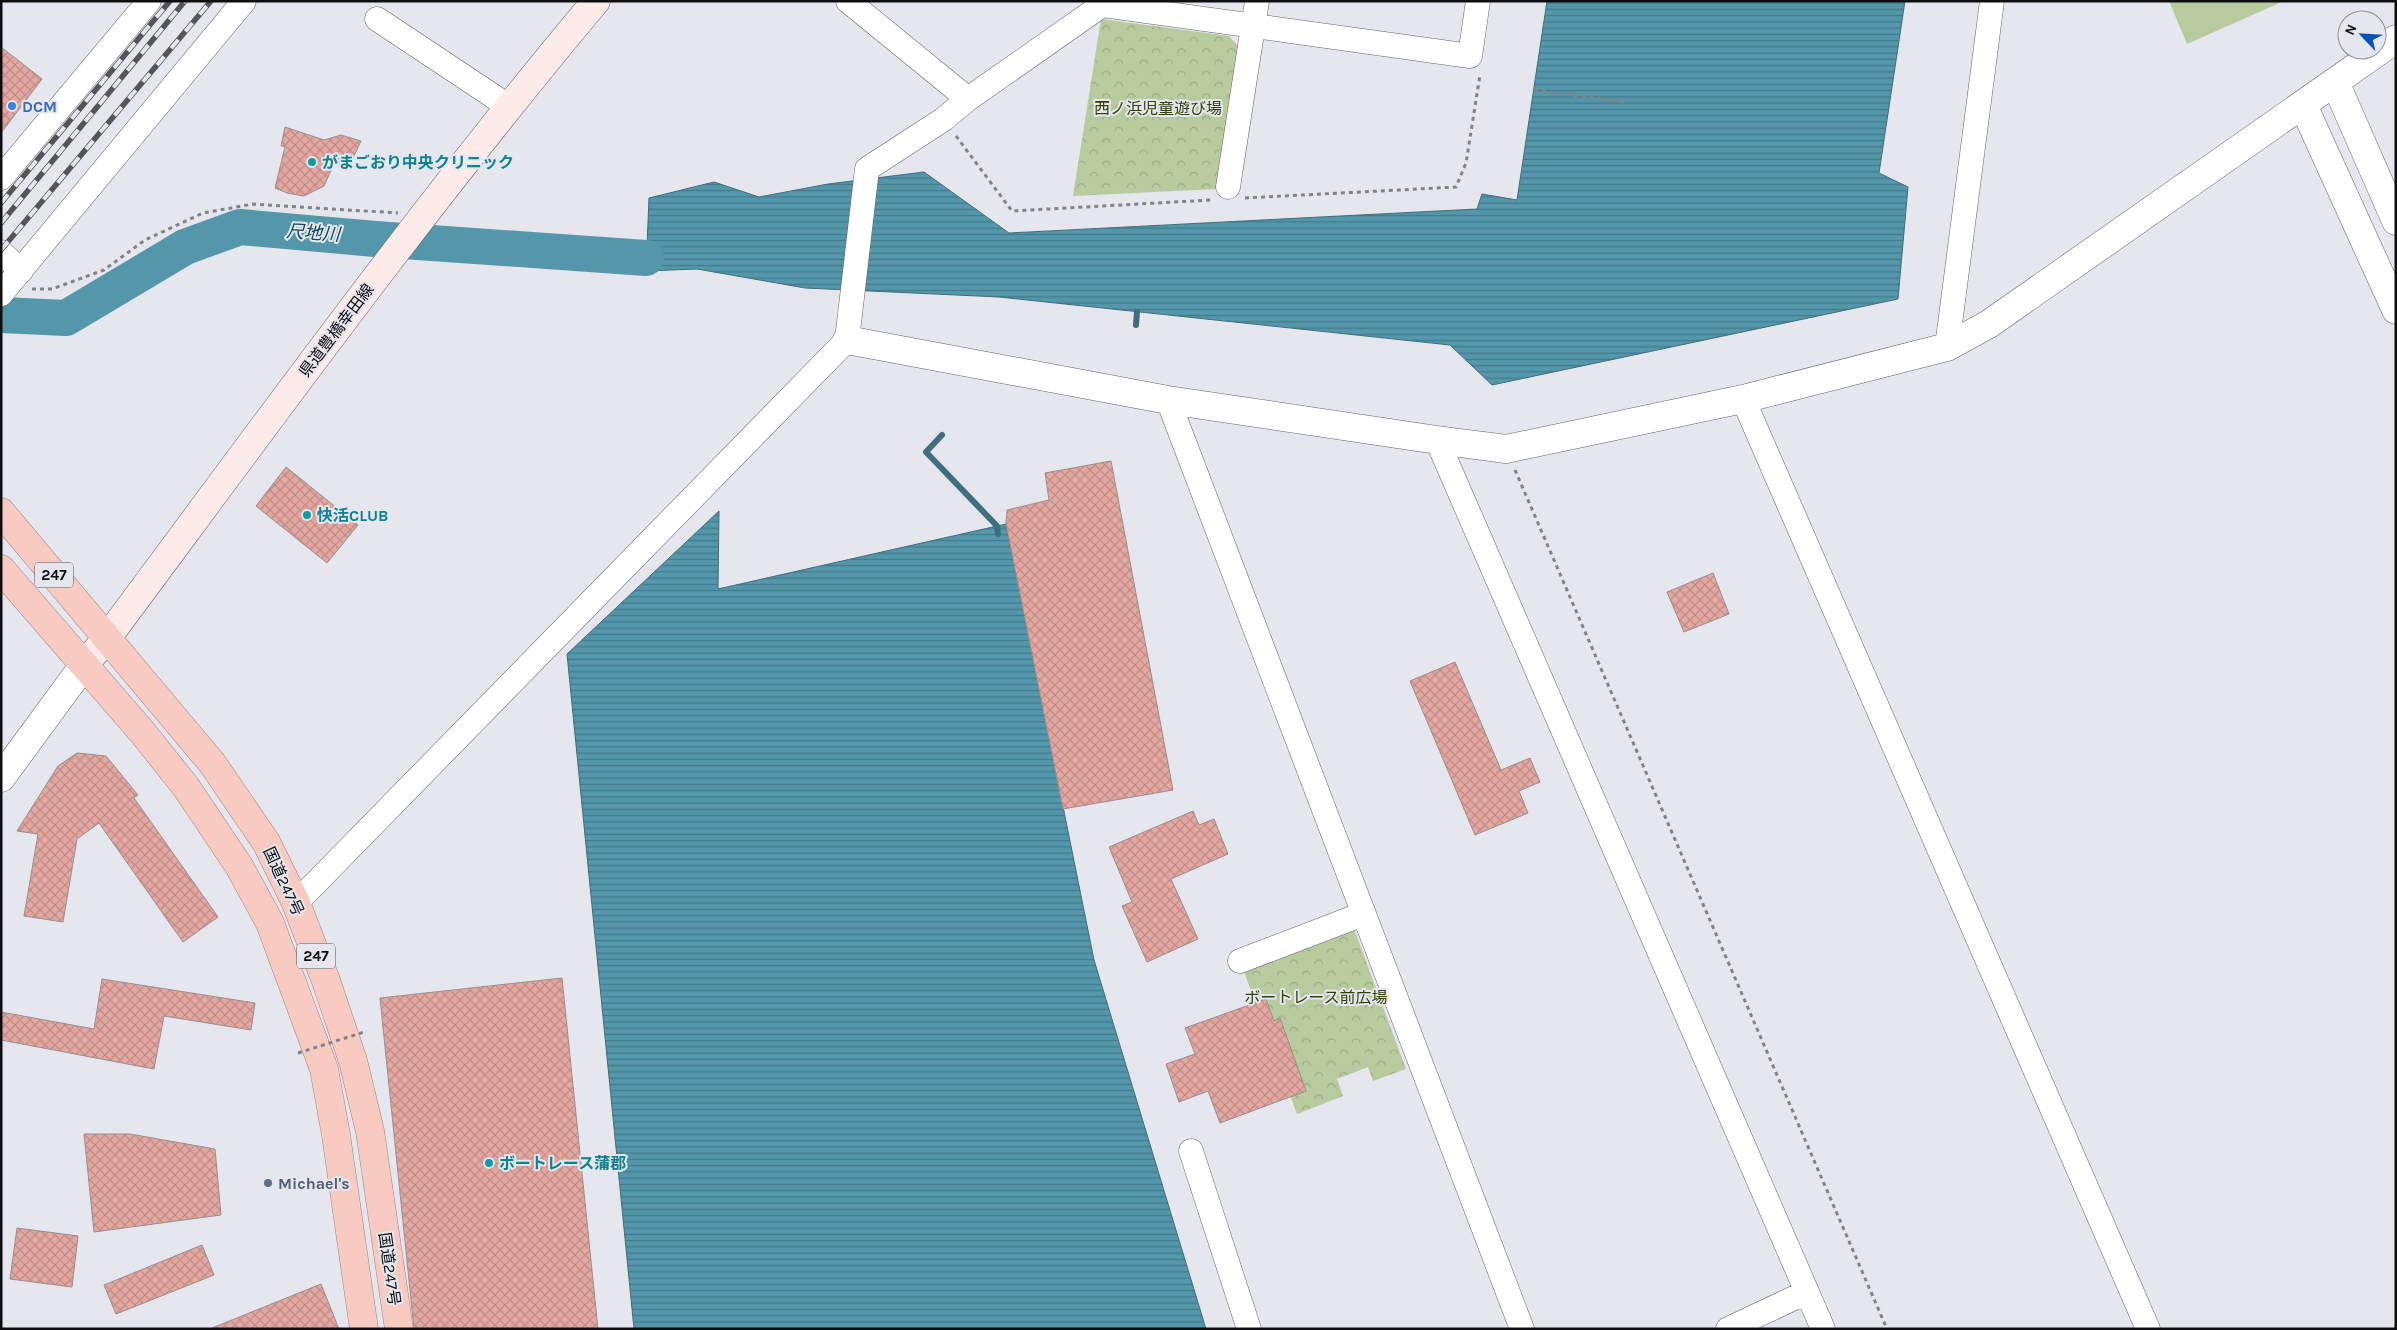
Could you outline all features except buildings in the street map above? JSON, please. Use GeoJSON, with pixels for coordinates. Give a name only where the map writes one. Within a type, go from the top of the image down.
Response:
{"type":"FeatureCollection","features":[{"type":"Feature","properties":{"kind":"highway","name":"国道247号"},"geometry":{"type":"LineString","coordinates":[[1,512],[212,764],[266,842],[296,904],[354,1061],[370,1131],[399,1329]]}},
{"type":"Feature","properties":{"kind":"highway","name":"国道247号"},"geometry":{"type":"LineString","coordinates":[[1,569],[186,787],[239,866],[270,923],[324,1069],[336,1135],[364,1329]]}},
{"type":"Feature","properties":{"kind":"main road","name":"県道豊橋幸田線"},"geometry":{"type":"LineString","coordinates":[[84,665],[108,638],[383,267],[508,106],[596,1]]}},
{"type":"Feature","properties":{"kind":"street"},"geometry":{"type":"LineString","coordinates":[[1,178],[149,1]]}},
{"type":"Feature","properties":{"kind":"street"},"geometry":{"type":"LineString","coordinates":[[10,284],[244,1]]}},
{"type":"Feature","properties":{"kind":"street"},"geometry":{"type":"LineString","coordinates":[[848,1],[968,99]]}},
{"type":"Feature","properties":{"kind":"street"},"geometry":{"type":"LineString","coordinates":[[1229,195],[1257,1]]}},
{"type":"Feature","properties":{"kind":"street"},"geometry":{"type":"LineString","coordinates":[[296,904],[847,340],[867,168],[944,119],[968,99],[1106,3],[1470,56],[1478,1]]}},
{"type":"Feature","properties":{"kind":"street"},"geometry":{"type":"LineString","coordinates":[[1947,347],[1992,1]]}},
{"type":"Feature","properties":{"kind":"street"},"geometry":{"type":"LineString","coordinates":[[377,19],[508,106]]}},
{"type":"Feature","properties":{"kind":"street"},"geometry":{"type":"LineString","coordinates":[[847,340],[1168,400],[1438,440],[1506,448],[1743,399],[1947,347],[1989,324],[2396,39]]}},
{"type":"Feature","properties":{"kind":"street"},"geometry":{"type":"LineString","coordinates":[[2336,82],[2396,221]]}},
{"type":"Feature","properties":{"kind":"street"},"geometry":{"type":"LineString","coordinates":[[2303,105],[2396,310]]}},
{"type":"Feature","properties":{"kind":"street"},"geometry":{"type":"LineString","coordinates":[[1,252],[10,284]]}},
{"type":"Feature","properties":{"kind":"street"},"geometry":{"type":"LineString","coordinates":[[1743,399],[2148,1329]]}},
{"type":"Feature","properties":{"kind":"street"},"geometry":{"type":"LineString","coordinates":[[1168,400],[1522,1329]]}},
{"type":"Feature","properties":{"kind":"street"},"geometry":{"type":"LineString","coordinates":[[1438,440],[1824,1329]]}},
{"type":"Feature","properties":{"kind":"street"},"geometry":{"type":"LineString","coordinates":[[1,778],[84,665]]}},
{"type":"Feature","properties":{"kind":"street"},"geometry":{"type":"LineString","coordinates":[[1240,961],[1363,914]]}},
{"type":"Feature","properties":{"kind":"street"},"geometry":{"type":"LineString","coordinates":[[1191,1151],[1249,1329]]}},
{"type":"Feature","properties":{"kind":"street"},"geometry":{"type":"LineString","coordinates":[[1728,1329],[1807,1292]]}},
{"type":"Feature","properties":{"kind":"path"},"geometry":{"type":"LineString","coordinates":[[944,119],[1012,211],[1229,195],[1456,187],[1466,163],[1481,65]]}},
{"type":"Feature","properties":{"kind":"path"},"geometry":{"type":"LineString","coordinates":[[1534,90],[1624,102]]}},
{"type":"Feature","properties":{"kind":"path"},"geometry":{"type":"LineString","coordinates":[[10,284],[31,289],[52,289],[104,270],[145,240],[203,213],[253,204],[421,220]]}},
{"type":"Feature","properties":{"kind":"path"},"geometry":{"type":"LineString","coordinates":[[1506,448],[1887,1329]]}},
{"type":"Feature","properties":{"kind":"path"},"geometry":{"type":"LineString","coordinates":[[298,1053],[364,1032]]}},
{"type":"Feature","properties":{"kind":"green space"},"geometry":{"type":"Polygon","coordinates":[[[2169,1],[2284,1],[2187,44],[2169,1]]]}},
{"type":"Feature","properties":{"kind":"green space","name":"西ノ浜児童遊び場"},"geometry":{"type":"Polygon","coordinates":[[[1101,19],[1229,36],[1239,47],[1217,189],[1073,196],[1101,19]]]}},
{"type":"Feature","properties":{"kind":"green space","name":"ボートレース前広場"},"geometry":{"type":"Polygon","coordinates":[[[1353,926],[1406,1069],[1373,1081],[1368,1067],[1337,1079],[1343,1096],[1297,1114],[1240,961],[1353,926]]]}},
{"type":"Feature","properties":{"kind":"water"},"geometry":{"type":"Polygon","coordinates":[[[1547,1],[1905,1],[1879,173],[1908,187],[1898,299],[1492,385],[1450,345],[999,297],[805,288],[697,269],[646,271],[649,198],[714,182],[759,197],[828,184],[924,172],[1009,233],[1477,209],[1482,194],[1517,200],[1547,1]]]}},
{"type":"Feature","properties":{"kind":"water","name":"ボートレース蒲郡"},"geometry":{"type":"Polygon","coordinates":[[[719,511],[718,589],[1006,524],[1094,960],[1206,1329],[634,1329],[567,654],[719,511]]]}},
{"type":"Feature","properties":{"kind":"waterway","name":"尺地川"},"geometry":{"type":"LineString","coordinates":[[1,315],[66,318],[185,247],[240,227],[375,239],[646,258]]}},
{"type":"Feature","properties":{"kind":"waterway"},"geometry":{"type":"LineString","coordinates":[[1136,325],[1137,312]]}},
{"type":"Feature","properties":{"kind":"waterway"},"geometry":{"type":"LineString","coordinates":[[942,435],[926,452],[997,526],[998,534]]}},
{"type":"Feature","properties":{"kind":"railway"},"geometry":{"type":"LineString","coordinates":[[1,203],[170,1]]}},
{"type":"Feature","properties":{"kind":"railway"},"geometry":{"type":"LineString","coordinates":[[1,223],[185,1]]}},
{"type":"Feature","properties":{"kind":"railway"},"geometry":{"type":"LineString","coordinates":[[1,250],[211,1]]}},
{"type":"Feature","properties":{"kind":"place","name":"DCM"},"geometry":{"type":"Point","coordinates":[12,106]}},
{"type":"Feature","properties":{"kind":"place","name":"がまごおり中央クリニック"},"geometry":{"type":"Point","coordinates":[312,162]}},
{"type":"Feature","properties":{"kind":"place","name":"快活CLUB"},"geometry":{"type":"Point","coordinates":[307,515]}},
{"type":"Feature","properties":{"kind":"place","name":"ボートレース蒲郡"},"geometry":{"type":"Point","coordinates":[489,1163]}},
{"type":"Feature","properties":{"kind":"place","name":"Michael's"},"geometry":{"type":"Point","coordinates":[268,1183]}}]}
